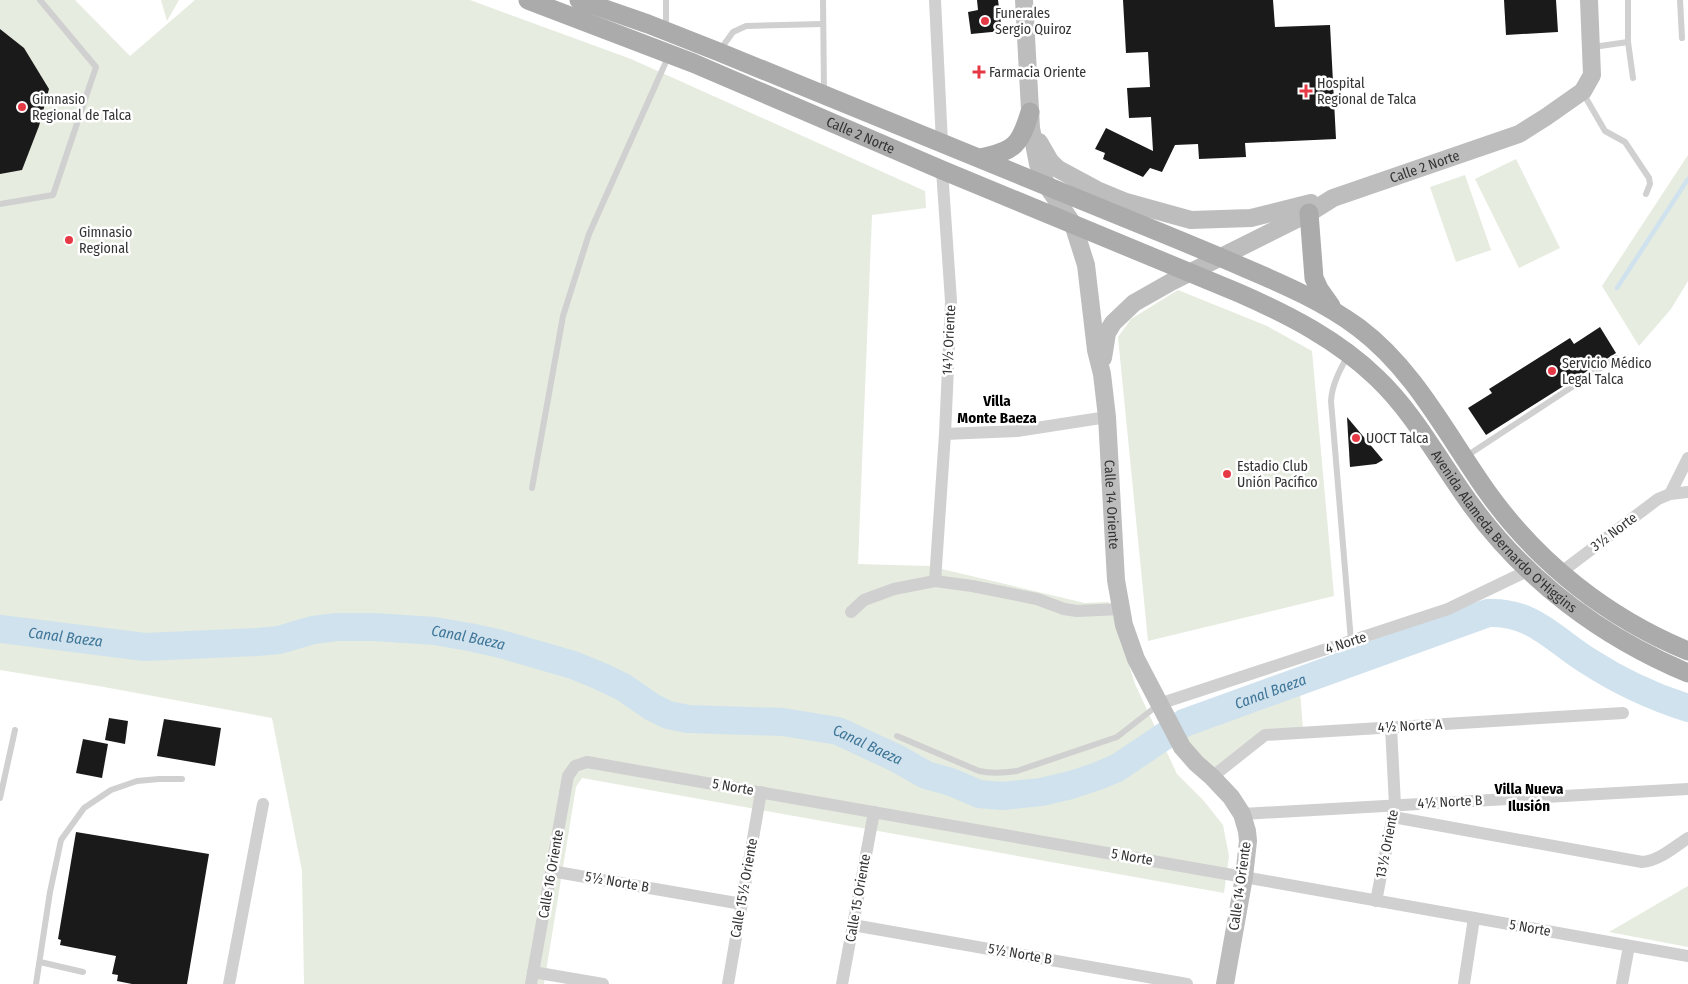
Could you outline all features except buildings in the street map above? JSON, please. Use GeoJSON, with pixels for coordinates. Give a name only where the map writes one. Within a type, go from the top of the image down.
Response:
{"type":"FeatureCollection","features":[{"type":"Feature","properties":{"kind":"main road","name":"Calle 2 Norte"},"geometry":{"type":"LineString","coordinates":[[528,0],[669,54],[942,170],[1192,273]]}},
{"type":"Feature","properties":{"kind":"main road","name":"Calle 2 Norte"},"geometry":{"type":"LineString","coordinates":[[579,0],[600,4],[1222,258]]}},
{"type":"Feature","properties":{"kind":"main road"},"geometry":{"type":"LineString","coordinates":[[980,158],[995,155],[1017,142],[1030,120]]}},
{"type":"Feature","properties":{"kind":"main road"},"geometry":{"type":"LineString","coordinates":[[1309,213],[1314,278],[1319,290],[1337,313]]}},
{"type":"Feature","properties":{"kind":"main road","name":"Avenida Alameda Bernardo O'Higgins"},"geometry":{"type":"LineString","coordinates":[[1222,258],[1298,291],[1337,313],[1361,330],[1390,356],[1422,396],[1487,492],[1516,530],[1539,555],[1586,594],[1630,623],[1688,651]]}},
{"type":"Feature","properties":{"kind":"main road","name":"Avenida Alameda Bernardo O'Higgins"},"geometry":{"type":"LineString","coordinates":[[1192,273],[1285,314],[1330,340],[1361,363],[1394,396],[1472,506],[1527,571],[1574,610],[1620,640],[1643,653],[1688,673]]}},
{"type":"Feature","properties":{"kind":"street"},"geometry":{"type":"LineString","coordinates":[[935,0],[942,143]]}},
{"type":"Feature","properties":{"kind":"street","name":"Calle 14 Oriente"},"geometry":{"type":"LineString","coordinates":[[1024,0],[1030,120],[1038,164],[1047,186],[1073,224],[1086,265],[1096,350],[1102,374],[1107,417],[1116,580],[1121,609],[1136,659],[1182,747],[1231,797],[1242,814],[1247,831],[1248,841],[1244,877],[1225,984]]}},
{"type":"Feature","properties":{"kind":"street"},"geometry":{"type":"LineString","coordinates":[[1583,92],[1593,72],[1589,0]]}},
{"type":"Feature","properties":{"kind":"street","name":"Calle 2 Norte"},"geometry":{"type":"LineString","coordinates":[[1102,374],[1107,333],[1112,323],[1134,303],[1309,213],[1333,198],[1519,134],[1583,92]]}},
{"type":"Feature","properties":{"kind":"street"},"geometry":{"type":"LineString","coordinates":[[1030,120],[1050,161],[1058,168],[1096,190],[1126,202],[1191,220],[1251,218],[1333,198]]}},
{"type":"Feature","properties":{"kind":"street","name":"14½ Oriente"},"geometry":{"type":"LineString","coordinates":[[935,575],[945,434],[951,280],[942,170]]}},
{"type":"Feature","properties":{"kind":"street"},"geometry":{"type":"LineString","coordinates":[[945,434],[1017,431],[1107,417]]}},
{"type":"Feature","properties":{"kind":"street"},"geometry":{"type":"LineString","coordinates":[[1670,494],[1688,458]]}},
{"type":"Feature","properties":{"kind":"street","name":"3½ Norte"},"geometry":{"type":"LineString","coordinates":[[1560,573],[1658,499],[1670,494],[1688,492]]}},
{"type":"Feature","properties":{"kind":"street","name":"4 Norte"},"geometry":{"type":"LineString","coordinates":[[1159,704],[1448,609],[1527,571]]}},
{"type":"Feature","properties":{"kind":"street"},"geometry":{"type":"LineString","coordinates":[[851,612],[864,600],[935,575],[972,586],[1077,611],[1121,609]]}},
{"type":"Feature","properties":{"kind":"street","name":"4½ Norte A"},"geometry":{"type":"LineString","coordinates":[[1212,778],[1265,735],[1623,713]]}},
{"type":"Feature","properties":{"kind":"street","name":"13½ Oriente"},"geometry":{"type":"LineString","coordinates":[[1376,901],[1394,811],[1391,727]]}},
{"type":"Feature","properties":{"kind":"street","name":"5 Norte"},"geometry":{"type":"LineString","coordinates":[[576,766],[587,762],[1688,956]]}},
{"type":"Feature","properties":{"kind":"street","name":"Calle 16 Oriente"},"geometry":{"type":"LineString","coordinates":[[532,978],[568,776],[576,766]]}},
{"type":"Feature","properties":{"kind":"street","name":"4½ Norte B"},"geometry":{"type":"LineString","coordinates":[[1242,814],[1394,811],[1688,789]]}},
{"type":"Feature","properties":{"kind":"street","name":"Calle 15½ Oriente"},"geometry":{"type":"LineString","coordinates":[[728,984],[761,792]]}},
{"type":"Feature","properties":{"kind":"street"},"geometry":{"type":"LineString","coordinates":[[229,984],[263,804]]}},
{"type":"Feature","properties":{"kind":"street"},"geometry":{"type":"LineString","coordinates":[[1394,811],[1642,862],[1649,862],[1657,858],[1688,838]]}},
{"type":"Feature","properties":{"kind":"street","name":"Calle 15 Oriente"},"geometry":{"type":"LineString","coordinates":[[842,984],[874,812]]}},
{"type":"Feature","properties":{"kind":"street","name":"5½ Norte B"},"geometry":{"type":"LineString","coordinates":[[551,871],[742,904]]}},
{"type":"Feature","properties":{"kind":"street"},"geometry":{"type":"LineString","coordinates":[[1464,984],[1474,918]]}},
{"type":"Feature","properties":{"kind":"street","name":"5½ Norte B"},"geometry":{"type":"LineString","coordinates":[[853,925],[1187,984]]}},
{"type":"Feature","properties":{"kind":"street"},"geometry":{"type":"LineString","coordinates":[[1622,984],[1629,946]]}},
{"type":"Feature","properties":{"kind":"street"},"geometry":{"type":"LineString","coordinates":[[532,978],[603,984]]}},
{"type":"Feature","properties":{"kind":"lane"},"geometry":{"type":"LineString","coordinates":[[0,204],[53,195],[96,67],[40,0]]}},
{"type":"Feature","properties":{"kind":"lane"},"geometry":{"type":"LineString","coordinates":[[666,0],[666,31]]}},
{"type":"Feature","properties":{"kind":"lane"},"geometry":{"type":"LineString","coordinates":[[823,0],[824,95]]}},
{"type":"Feature","properties":{"kind":"lane"},"geometry":{"type":"LineString","coordinates":[[1628,0],[1628,42],[1633,78]]}},
{"type":"Feature","properties":{"kind":"lane"},"geometry":{"type":"LineString","coordinates":[[1680,0],[1682,38]]}},
{"type":"Feature","properties":{"kind":"lane"},"geometry":{"type":"LineString","coordinates":[[719,52],[733,32],[746,26],[823,24]]}},
{"type":"Feature","properties":{"kind":"lane"},"geometry":{"type":"LineString","coordinates":[[1592,48],[1628,42]]}},
{"type":"Feature","properties":{"kind":"lane"},"geometry":{"type":"LineString","coordinates":[[532,488],[563,316],[589,234],[669,54]]}},
{"type":"Feature","properties":{"kind":"lane"},"geometry":{"type":"LineString","coordinates":[[1583,92],[1605,131],[1625,142],[1649,178],[1650,184],[1646,194]]}},
{"type":"Feature","properties":{"kind":"lane"},"geometry":{"type":"LineString","coordinates":[[1348,354],[1335,380],[1331,401],[1351,642]]}},
{"type":"Feature","properties":{"kind":"lane"},"geometry":{"type":"LineString","coordinates":[[1464,457],[1616,358]]}},
{"type":"Feature","properties":{"kind":"lane"},"geometry":{"type":"LineString","coordinates":[[897,736],[979,771],[991,774],[1004,773],[1017,771],[1117,738],[1159,704]]}},
{"type":"Feature","properties":{"kind":"lane"},"geometry":{"type":"LineString","coordinates":[[0,798],[15,730]]}},
{"type":"Feature","properties":{"kind":"lane"},"geometry":{"type":"LineString","coordinates":[[36,984],[50,892],[61,840],[84,808],[111,790],[137,781],[182,779]]}},
{"type":"Feature","properties":{"kind":"lane"},"geometry":{"type":"LineString","coordinates":[[40,962],[83,972]]}},
{"type":"Feature","properties":{"kind":"shaded area"},"geometry":{"type":"Polygon","coordinates":[[[0,0],[75,0],[130,56],[195,0],[470,0],[631,59],[925,191],[926,208],[872,215],[858,564],[929,566],[1085,603],[1109,602],[1135,684],[1177,774],[1204,801],[1223,825],[1229,856],[1224,893],[582,778],[576,787],[544,984],[304,984],[302,871],[272,718],[0,670],[0,0]]]}},
{"type":"Feature","properties":{"kind":"shaded area"},"geometry":{"type":"Polygon","coordinates":[[[161,0],[179,0],[167,21],[161,0]]]}},
{"type":"Feature","properties":{"kind":"shaded area"},"geometry":{"type":"Polygon","coordinates":[[[1688,155],[1688,281],[1671,309],[1639,346],[1602,286],[1688,155]]]}},
{"type":"Feature","properties":{"kind":"shaded area"},"geometry":{"type":"Polygon","coordinates":[[[1516,159],[1560,248],[1519,268],[1475,179],[1516,159]]]}},
{"type":"Feature","properties":{"kind":"shaded area"},"geometry":{"type":"Polygon","coordinates":[[[1465,175],[1491,250],[1456,262],[1430,187],[1465,175]]]}},
{"type":"Feature","properties":{"kind":"shaded area","name":"Estadio Club Unión Pacífico"},"geometry":{"type":"Polygon","coordinates":[[[1178,290],[1267,326],[1312,351],[1334,596],[1148,641],[1118,337],[1131,319],[1178,290]]]}},
{"type":"Feature","properties":{"kind":"shaded area"},"geometry":{"type":"Polygon","coordinates":[[[1300,692],[1303,728],[1265,731],[1214,771],[1181,736],[1232,715],[1300,692]]]}},
{"type":"Feature","properties":{"kind":"shaded area"},"geometry":{"type":"Polygon","coordinates":[[[1688,886],[1688,947],[1609,932],[1688,886]]]}},
{"type":"Feature","properties":{"kind":"waterway"},"geometry":{"type":"LineString","coordinates":[[1617,288],[1688,179]]}},
{"type":"Feature","properties":{"kind":"waterway","name":"Canal Baeza"},"geometry":{"type":"LineString","coordinates":[[0,629],[145,647],[279,640],[313,630],[337,627],[374,627],[435,631],[497,643],[573,665],[623,687],[652,707],[668,715],[688,719],[783,722],[838,731],[898,759],[926,775],[951,782],[979,794],[1003,796],[1041,792],[1098,776],[1117,768],[1184,723],[1488,613],[1503,614],[1530,622],[1612,675],[1649,694],[1688,708]]}},
{"type":"Feature","properties":{"kind":"place","name":"Funerales Sergio Quiroz"},"geometry":{"type":"Point","coordinates":[985,21]}},
{"type":"Feature","properties":{"kind":"place","name":"Farmacia Oriente"},"geometry":{"type":"Point","coordinates":[979,72]}},
{"type":"Feature","properties":{"kind":"place","name":"Hospital Regional de Talca"},"geometry":{"type":"Point","coordinates":[1306,91]}},
{"type":"Feature","properties":{"kind":"place","name":"Gimnasio Regional de Talca"},"geometry":{"type":"Point","coordinates":[22,107]}},
{"type":"Feature","properties":{"kind":"place","name":"Gimnasio Regional"},"geometry":{"type":"Point","coordinates":[69,240]}},
{"type":"Feature","properties":{"kind":"place","name":"Servicio Médico Legal Talca"},"geometry":{"type":"Point","coordinates":[1552,371]}},
{"type":"Feature","properties":{"kind":"place","name":"UOCT Talca"},"geometry":{"type":"Point","coordinates":[1356,438]}},
{"type":"Feature","properties":{"kind":"place","name":"Estadio Club Unión Pacífico"},"geometry":{"type":"Point","coordinates":[1227,474]}},
{"type":"Feature","properties":{"kind":"district","name":"Villa Monte Baeza"},"geometry":{"type":"Point","coordinates":[997,410]}},
{"type":"Feature","properties":{"kind":"district","name":"Villa Nueva Ilusión"},"geometry":{"type":"Point","coordinates":[1529,798]}}]}
